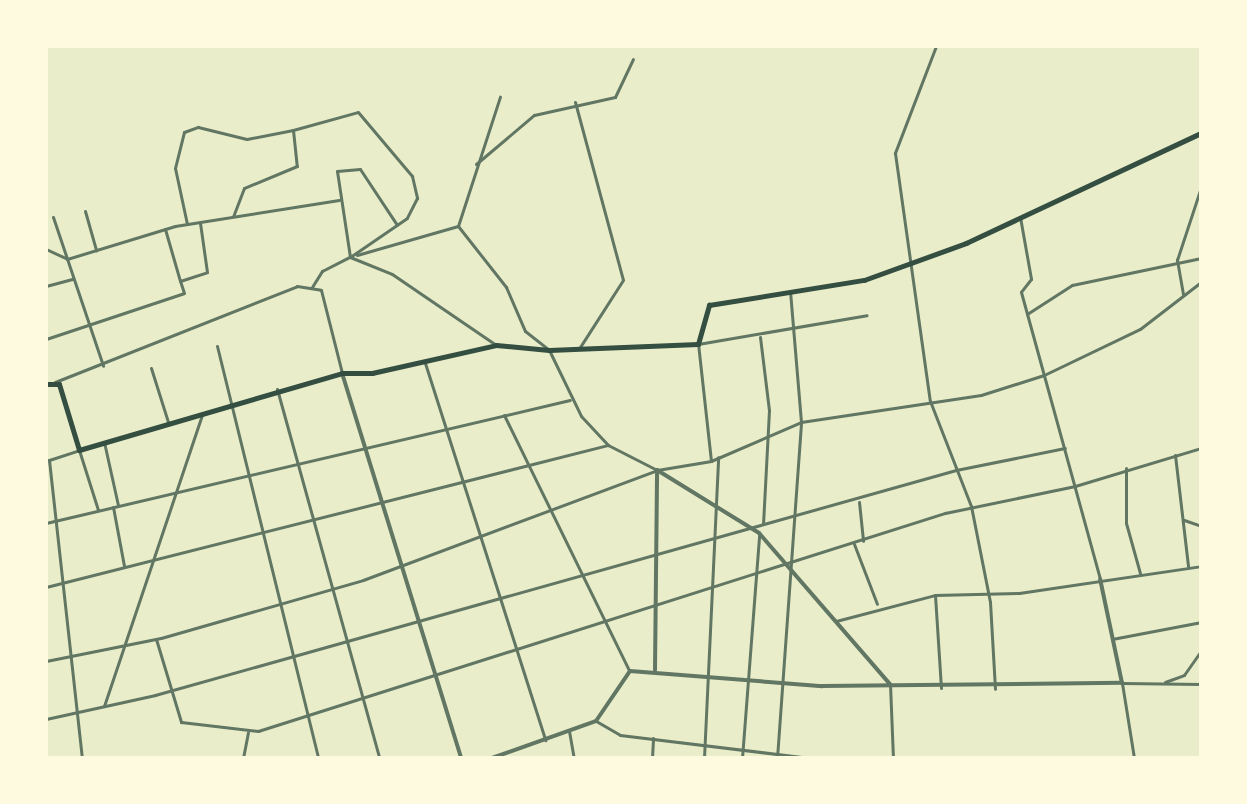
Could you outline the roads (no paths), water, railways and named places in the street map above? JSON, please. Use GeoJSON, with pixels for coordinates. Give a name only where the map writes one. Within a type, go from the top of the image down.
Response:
{"type":"FeatureCollection","features":[{"type":"Feature","properties":{"kind":"main road"},"geometry":{"type":"LineString","coordinates":[[46,384],[55,382],[79,450],[202,415],[277,389],[342,373],[424,362],[496,345],[549,350],[698,344],[709,305],[864,280],[1020,217],[1201,133]]}},
{"type":"Feature","properties":{"kind":"street"},"geometry":{"type":"LineString","coordinates":[[936,46],[895,153],[930,401],[971,506],[989,594],[995,689]]}},
{"type":"Feature","properties":{"kind":"street"},"geometry":{"type":"LineString","coordinates":[[473,166],[534,115],[575,102],[615,97],[633,59]]}},
{"type":"Feature","properties":{"kind":"street"},"geometry":{"type":"LineString","coordinates":[[350,257],[458,226],[473,195],[473,166],[500,97]]}},
{"type":"Feature","properties":{"kind":"street"},"geometry":{"type":"LineString","coordinates":[[575,102],[623,280],[579,349]]}},
{"type":"Feature","properties":{"kind":"street"},"geometry":{"type":"LineString","coordinates":[[187,224],[175,168],[184,132],[198,127],[247,139],[293,130],[350,110],[366,118],[417,187],[415,208],[398,226],[322,271],[312,287]]}},
{"type":"Feature","properties":{"kind":"street"},"geometry":{"type":"LineString","coordinates":[[233,216],[244,188],[297,166],[293,130]]}},
{"type":"Feature","properties":{"kind":"street"},"geometry":{"type":"LineString","coordinates":[[350,257],[337,171],[360,169],[398,226]]}},
{"type":"Feature","properties":{"kind":"street"},"geometry":{"type":"LineString","coordinates":[[1183,294],[1177,260],[1201,187]]}},
{"type":"Feature","properties":{"kind":"street"},"geometry":{"type":"LineString","coordinates":[[46,249],[67,259],[187,224],[339,200]]}},
{"type":"Feature","properties":{"kind":"street"},"geometry":{"type":"LineString","coordinates":[[85,211],[96,250]]}},
{"type":"Feature","properties":{"kind":"street"},"geometry":{"type":"LineString","coordinates":[[53,217],[103,366]]}},
{"type":"Feature","properties":{"kind":"street"},"geometry":{"type":"LineString","coordinates":[[1020,217],[1031,279],[1021,292],[1100,579],[1134,758]]}},
{"type":"Feature","properties":{"kind":"street"},"geometry":{"type":"LineString","coordinates":[[180,281],[207,272],[200,222]]}},
{"type":"Feature","properties":{"kind":"street"},"geometry":{"type":"LineString","coordinates":[[458,226],[506,287],[525,331],[549,350],[570,400],[608,445],[657,470],[759,533],[790,565],[890,684],[893,758]]}},
{"type":"Feature","properties":{"kind":"street"},"geometry":{"type":"LineString","coordinates":[[46,339],[87,320],[184,293],[165,229]]}},
{"type":"Feature","properties":{"kind":"street"},"geometry":{"type":"LineString","coordinates":[[350,257],[392,274],[496,345]]}},
{"type":"Feature","properties":{"kind":"street"},"geometry":{"type":"LineString","coordinates":[[1027,314],[1072,285],[1177,260],[1201,258]]}},
{"type":"Feature","properties":{"kind":"street"},"geometry":{"type":"LineString","coordinates":[[46,286],[74,279]]}},
{"type":"Feature","properties":{"kind":"street"},"geometry":{"type":"LineString","coordinates":[[46,661],[156,638],[332,588],[548,513],[657,470],[711,461],[801,422],[930,401],[1044,375],[1140,329],[1201,282]]}},
{"type":"Feature","properties":{"kind":"street"},"geometry":{"type":"LineString","coordinates":[[55,382],[103,366],[287,288],[312,287],[324,296],[364,450],[460,757],[453,758]]}},
{"type":"Feature","properties":{"kind":"street"},"geometry":{"type":"LineString","coordinates":[[777,755],[801,422],[796,331],[790,292]]}},
{"type":"Feature","properties":{"kind":"street"},"geometry":{"type":"LineString","coordinates":[[711,461],[698,344],[796,331],[867,315]]}},
{"type":"Feature","properties":{"kind":"street"},"geometry":{"type":"LineString","coordinates":[[742,758],[768,436],[760,337]]}},
{"type":"Feature","properties":{"kind":"street"},"geometry":{"type":"LineString","coordinates":[[217,346],[235,403],[318,758]]}},
{"type":"Feature","properties":{"kind":"street"},"geometry":{"type":"LineString","coordinates":[[424,362],[545,740]]}},
{"type":"Feature","properties":{"kind":"street"},"geometry":{"type":"LineString","coordinates":[[151,368],[168,424]]}},
{"type":"Feature","properties":{"kind":"street"},"geometry":{"type":"LineString","coordinates":[[277,389],[379,758]]}},
{"type":"Feature","properties":{"kind":"street"},"geometry":{"type":"LineString","coordinates":[[46,523],[176,490],[253,477],[570,400]]}},
{"type":"Feature","properties":{"kind":"street"},"geometry":{"type":"LineString","coordinates":[[104,706],[202,415]]}},
{"type":"Feature","properties":{"kind":"street"},"geometry":{"type":"LineString","coordinates":[[504,415],[525,468],[630,671]]}},
{"type":"Feature","properties":{"kind":"street"},"geometry":{"type":"LineString","coordinates":[[104,442],[125,568]]}},
{"type":"Feature","properties":{"kind":"street"},"geometry":{"type":"LineString","coordinates":[[46,587],[315,523],[380,503],[463,485],[608,445]]}},
{"type":"Feature","properties":{"kind":"street"},"geometry":{"type":"LineString","coordinates":[[46,719],[166,691],[417,617],[859,502],[956,470],[1065,448]]}},
{"type":"Feature","properties":{"kind":"street"},"geometry":{"type":"LineString","coordinates":[[156,638],[166,691],[181,722],[248,732],[309,718],[434,674],[605,624],[971,506],[1075,486],[1126,468],[1201,448]]}},
{"type":"Feature","properties":{"kind":"street"},"geometry":{"type":"LineString","coordinates":[[82,758],[72,711],[48,461],[79,450],[98,510]]}},
{"type":"Feature","properties":{"kind":"street"},"geometry":{"type":"LineString","coordinates":[[1175,455],[1189,567]]}},
{"type":"Feature","properties":{"kind":"street"},"geometry":{"type":"LineString","coordinates":[[704,758],[711,676],[718,457]]}},
{"type":"Feature","properties":{"kind":"street"},"geometry":{"type":"LineString","coordinates":[[1126,468],[1126,523],[1140,574]]}},
{"type":"Feature","properties":{"kind":"street"},"geometry":{"type":"LineString","coordinates":[[655,670],[657,470]]}},
{"type":"Feature","properties":{"kind":"street"},"geometry":{"type":"LineString","coordinates":[[859,502],[863,541]]}},
{"type":"Feature","properties":{"kind":"street"},"geometry":{"type":"LineString","coordinates":[[1184,520],[1201,526]]}},
{"type":"Feature","properties":{"kind":"street"},"geometry":{"type":"LineString","coordinates":[[854,544],[877,604]]}},
{"type":"Feature","properties":{"kind":"street"},"geometry":{"type":"LineString","coordinates":[[836,621],[877,604],[935,595],[989,594],[1201,566]]}},
{"type":"Feature","properties":{"kind":"street"},"geometry":{"type":"LineString","coordinates":[[935,595],[941,688]]}},
{"type":"Feature","properties":{"kind":"street"},"geometry":{"type":"LineString","coordinates":[[1112,639],[1201,622]]}},
{"type":"Feature","properties":{"kind":"street"},"geometry":{"type":"LineString","coordinates":[[1161,683],[1184,675],[1201,651]]}},
{"type":"Feature","properties":{"kind":"street"},"geometry":{"type":"LineString","coordinates":[[630,671],[655,670],[782,683],[941,688],[1201,684]]}},
{"type":"Feature","properties":{"kind":"street"},"geometry":{"type":"LineString","coordinates":[[492,758],[596,721],[630,671]]}},
{"type":"Feature","properties":{"kind":"street"},"geometry":{"type":"LineString","coordinates":[[596,721],[620,735],[810,758]]}},
{"type":"Feature","properties":{"kind":"street"},"geometry":{"type":"LineString","coordinates":[[569,731],[574,758]]}},
{"type":"Feature","properties":{"kind":"street"},"geometry":{"type":"LineString","coordinates":[[243,758],[248,732]]}},
{"type":"Feature","properties":{"kind":"street"},"geometry":{"type":"LineString","coordinates":[[652,758],[653,738]]}}]}
